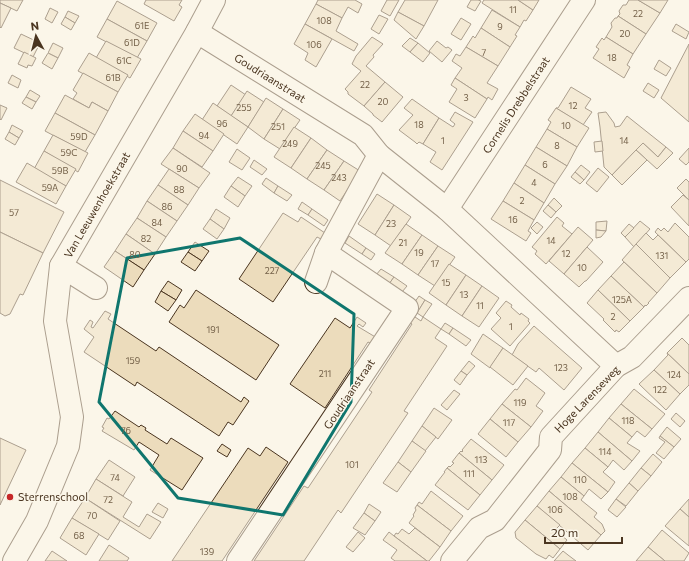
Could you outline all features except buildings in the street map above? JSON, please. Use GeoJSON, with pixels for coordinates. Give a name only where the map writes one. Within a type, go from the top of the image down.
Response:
{"type":"FeatureCollection","features":[{"type":"Feature","properties":{"kind":"street","name":"Van Leeuwenhoekstraat"},"geometry":{"type":"LineString","coordinates":[[14,561],[37,521],[68,446],[72,417],[55,321],[61,266],[197,32],[214,0]]}},
{"type":"Feature","properties":{"kind":"street","name":"Cornelis Drebbelstraat"},"geometry":{"type":"LineString","coordinates":[[447,209],[584,0]]}},
{"type":"Feature","properties":{"kind":"street","name":"Goudriaanstraat"},"geometry":{"type":"LineString","coordinates":[[197,32],[363,135],[379,155],[447,209],[616,366]]}},
{"type":"Feature","properties":{"kind":"street"},"geometry":{"type":"LineString","coordinates":[[316,282],[326,253],[379,155]]}},
{"type":"Feature","properties":{"kind":"street","name":"Goudriaanstraat"},"geometry":{"type":"LineString","coordinates":[[238,561],[406,308],[326,253]]}},
{"type":"Feature","properties":{"kind":"street"},"geometry":{"type":"LineString","coordinates":[[61,266],[96,288]]}},
{"type":"Feature","properties":{"kind":"street","name":"Hoge Larenseweg"},"geometry":{"type":"LineString","coordinates":[[452,561],[479,528],[495,520],[550,450],[551,437],[616,366],[632,357],[689,298]]}},
{"type":"Feature","properties":{"kind":"highlighted area"},"geometry":{"type":"Polygon","coordinates":[[[240,238],[354,314],[351,402],[283,515],[178,498],[99,402],[127,258],[240,238]]]}},
{"type":"Feature","properties":{"kind":"place","name":"Sterrenschool"},"geometry":{"type":"Point","coordinates":[10,497]}}]}
